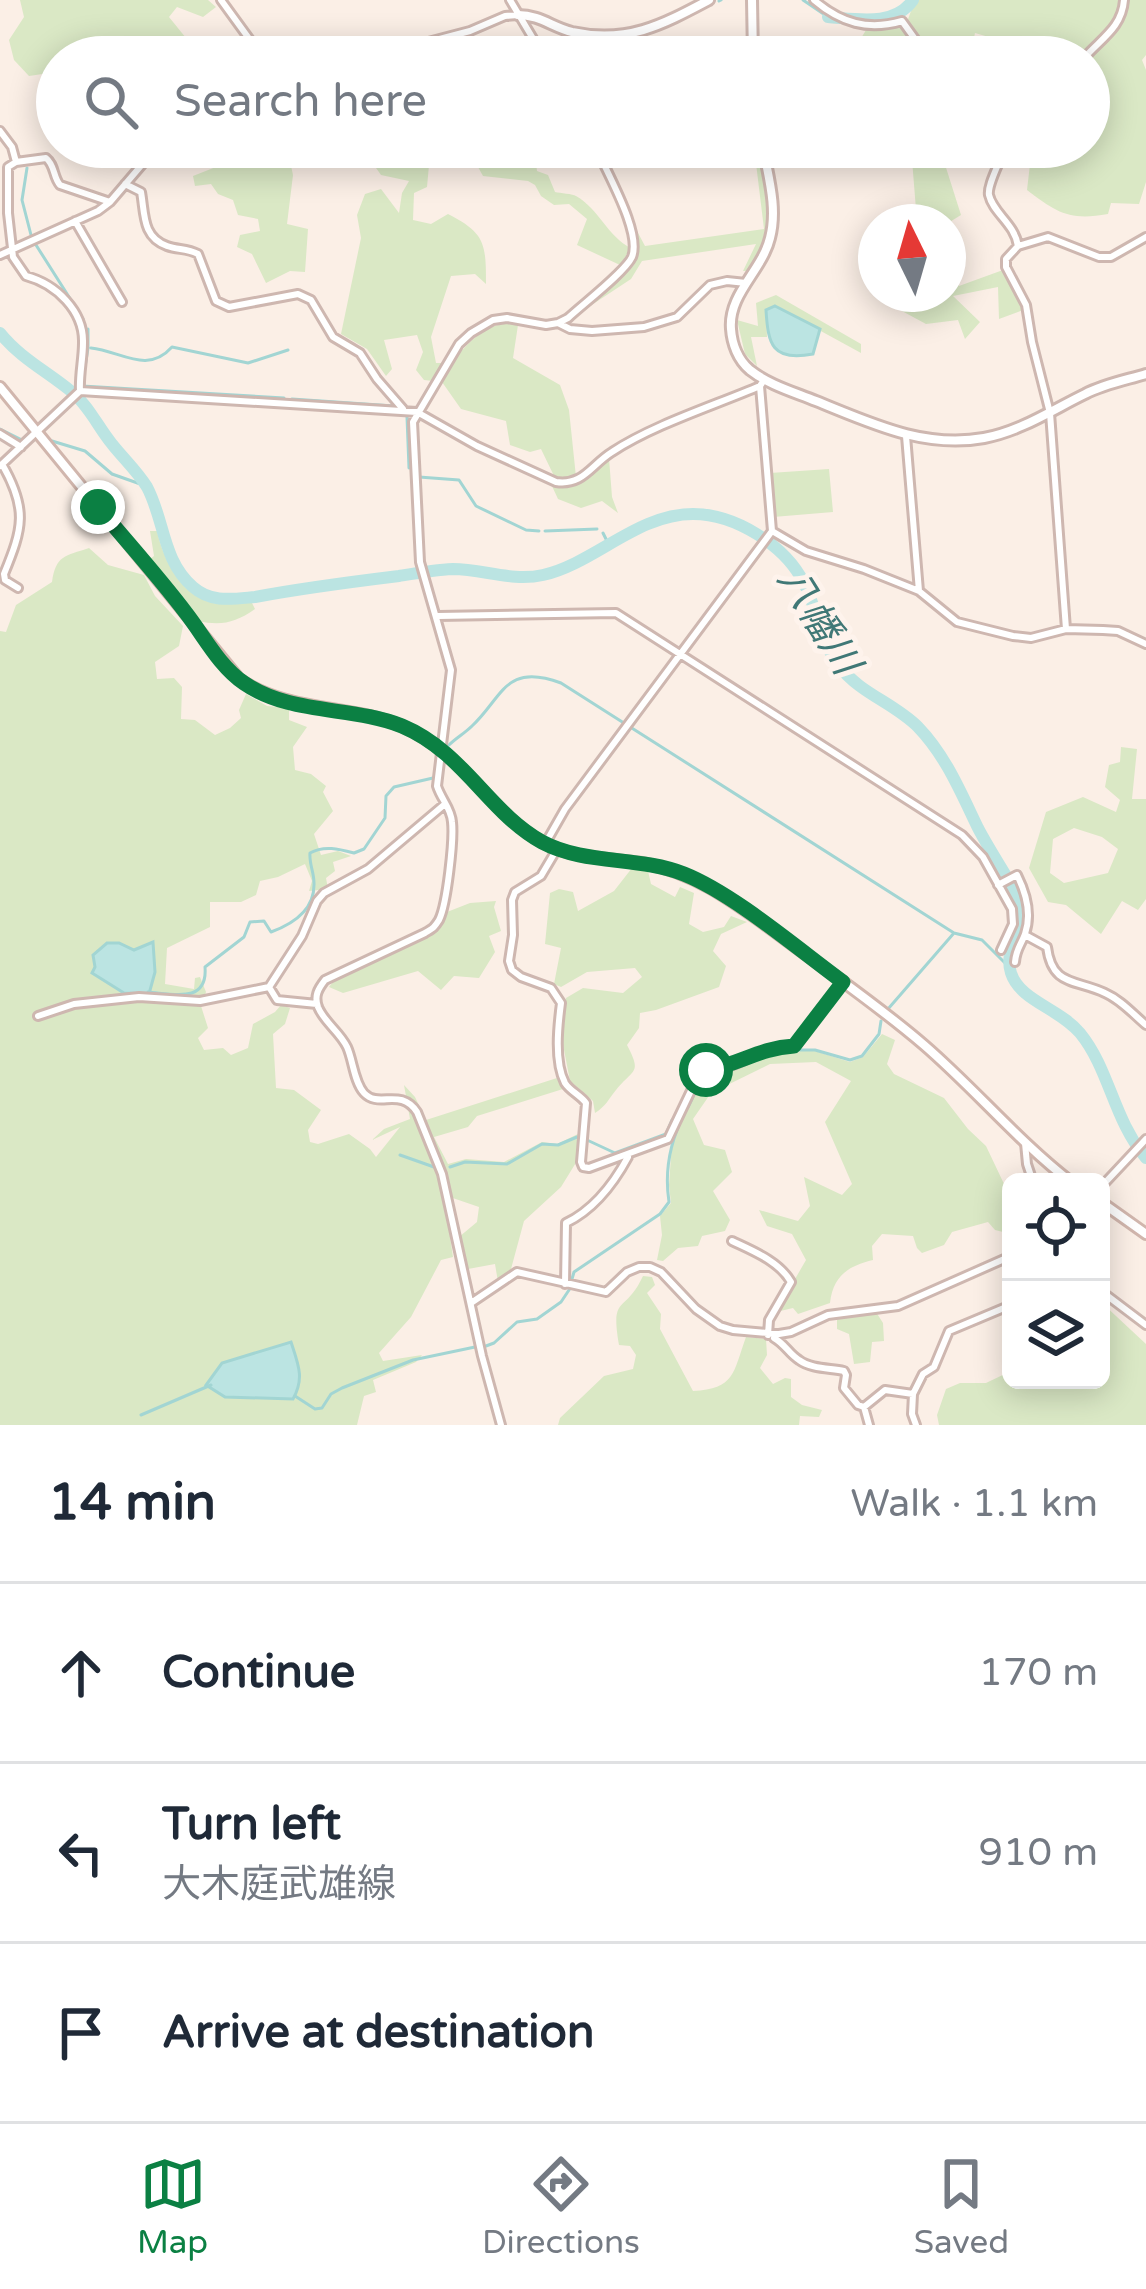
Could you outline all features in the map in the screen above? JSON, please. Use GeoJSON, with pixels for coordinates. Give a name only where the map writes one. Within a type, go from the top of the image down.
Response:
{"type":"FeatureCollection","features":[{"type":"Feature","properties":{"kind":"main road"},"geometry":{"type":"LineString","coordinates":[[518,15],[540,17],[574,33],[630,34],[667,23],[709,0]]}},
{"type":"Feature","properties":{"kind":"main road"},"geometry":{"type":"LineString","coordinates":[[752,0],[753,36]]}},
{"type":"Feature","properties":{"kind":"main road"},"geometry":{"type":"LineString","coordinates":[[766,168],[773,222],[770,242],[735,301],[731,317],[741,360],[762,382],[906,436],[932,440],[984,438],[1012,431],[1096,388],[1146,374]]}},
{"type":"Feature","properties":{"kind":"main road"},"geometry":{"type":"LineString","coordinates":[[0,387],[239,680],[288,702],[401,726],[442,749],[524,831],[545,844],[684,874],[750,914],[925,1045],[1060,1173]]}},
{"type":"Feature","properties":{"kind":"main road"},"geometry":{"type":"LineString","coordinates":[[1110,1208],[1146,1234]]}},
{"type":"Feature","properties":{"kind":"street"},"geometry":{"type":"LineString","coordinates":[[221,0],[247,36]]}},
{"type":"Feature","properties":{"kind":"street"},"geometry":{"type":"LineString","coordinates":[[510,0],[531,36]]}},
{"type":"Feature","properties":{"kind":"street"},"geometry":{"type":"LineString","coordinates":[[814,0],[845,22],[886,25],[902,20],[913,36]]}},
{"type":"Feature","properties":{"kind":"street"},"geometry":{"type":"LineString","coordinates":[[1106,36],[1123,15],[1124,0]]}},
{"type":"Feature","properties":{"kind":"street"},"geometry":{"type":"LineString","coordinates":[[454,36],[518,15]]}},
{"type":"Feature","properties":{"kind":"street"},"geometry":{"type":"LineString","coordinates":[[0,131],[16,162]]}},
{"type":"Feature","properties":{"kind":"street"},"geometry":{"type":"LineString","coordinates":[[18,588],[4,574],[17,541],[21,510],[17,489],[1,465],[80,391],[83,326],[62,295],[26,276],[14,256],[8,166],[36,159]]}},
{"type":"Feature","properties":{"kind":"street"},"geometry":{"type":"LineString","coordinates":[[53,168],[60,185],[110,202]]}},
{"type":"Feature","properties":{"kind":"street"},"geometry":{"type":"LineString","coordinates":[[0,255],[110,202],[139,168]]}},
{"type":"Feature","properties":{"kind":"street"},"geometry":{"type":"LineString","coordinates":[[501,1425],[442,1174],[417,1112],[404,1100],[372,1098],[363,1092],[347,1046],[317,1004],[316,993],[325,980],[425,933],[437,923],[444,903],[452,826],[437,786],[451,670],[420,562],[413,422],[459,344],[471,333],[507,318],[558,323],[625,266],[634,251],[631,227],[605,168]]}},
{"type":"Feature","properties":{"kind":"street"},"geometry":{"type":"LineString","coordinates":[[999,168],[989,196],[1016,233],[1018,246]]}},
{"type":"Feature","properties":{"kind":"street"},"geometry":{"type":"LineString","coordinates":[[125,184],[142,192],[151,236],[169,247],[197,254],[216,302],[229,307],[305,296],[329,332],[360,353],[404,411]]}},
{"type":"Feature","properties":{"kind":"street"},"geometry":{"type":"LineString","coordinates":[[75,220],[122,302]]}},
{"type":"Feature","properties":{"kind":"street"},"geometry":{"type":"LineString","coordinates":[[1066,629],[1050,413],[1026,304],[1006,259],[1018,246],[1048,238],[1111,257],[1146,237]]}},
{"type":"Feature","properties":{"kind":"street"},"geometry":{"type":"LineString","coordinates":[[558,323],[592,331],[644,327],[677,317],[710,285],[746,284]]}},
{"type":"Feature","properties":{"kind":"street"},"geometry":{"type":"LineString","coordinates":[[80,391],[417,412],[477,446],[567,484],[632,440],[762,382],[771,533],[566,808],[545,844]]}},
{"type":"Feature","properties":{"kind":"street"},"geometry":{"type":"LineString","coordinates":[[0,434],[21,447]]}},
{"type":"Feature","properties":{"kind":"street"},"geometry":{"type":"LineString","coordinates":[[906,436],[919,590]]}},
{"type":"Feature","properties":{"kind":"street"},"geometry":{"type":"LineString","coordinates":[[771,533],[806,551],[919,590],[957,622],[1031,638],[1066,629],[1118,631],[1146,644]]}},
{"type":"Feature","properties":{"kind":"street"},"geometry":{"type":"LineString","coordinates":[[437,616],[616,613],[962,836],[983,857],[1012,909],[1013,924],[1001,950]]}},
{"type":"Feature","properties":{"kind":"street"},"geometry":{"type":"LineString","coordinates":[[38,1016],[74,1004],[139,997],[200,1001],[269,987],[324,893],[368,869],[445,803]]}},
{"type":"Feature","properties":{"kind":"street"},"geometry":{"type":"LineString","coordinates":[[557,849],[541,875],[515,892],[509,961],[521,977],[551,988],[561,1003],[556,1034],[562,1076],[586,1103],[584,1167],[668,1138],[698,1076],[766,1049],[794,1046],[843,982]]}},
{"type":"Feature","properties":{"kind":"street"},"geometry":{"type":"LineString","coordinates":[[998,885],[1017,875],[1026,893],[1025,935],[1016,962]]}},
{"type":"Feature","properties":{"kind":"street"},"geometry":{"type":"LineString","coordinates":[[1025,935],[1047,947],[1049,963],[1058,975],[1107,994],[1146,1025]]}},
{"type":"Feature","properties":{"kind":"street"},"geometry":{"type":"LineString","coordinates":[[269,987],[277,1000],[317,1004]]}},
{"type":"Feature","properties":{"kind":"street"},"geometry":{"type":"LineString","coordinates":[[1110,1177],[1145,1140]]}},
{"type":"Feature","properties":{"kind":"street"},"geometry":{"type":"LineString","coordinates":[[1025,1143],[1030,1173]]}},
{"type":"Feature","properties":{"kind":"street"},"geometry":{"type":"LineString","coordinates":[[566,1284],[566,1222],[592,1207],[600,1192],[615,1181],[629,1154]]}},
{"type":"Feature","properties":{"kind":"street"},"geometry":{"type":"LineString","coordinates":[[732,1240],[761,1255],[790,1282],[769,1320],[768,1335]]}},
{"type":"Feature","properties":{"kind":"street"},"geometry":{"type":"LineString","coordinates":[[768,1335],[791,1332],[818,1317],[898,1306],[1002,1260]]}},
{"type":"Feature","properties":{"kind":"street"},"geometry":{"type":"LineString","coordinates":[[471,1303],[517,1272],[606,1292],[628,1271],[650,1267],[720,1326],[768,1335],[783,1341],[796,1359],[844,1371],[844,1388],[864,1407]]}},
{"type":"Feature","properties":{"kind":"street"},"geometry":{"type":"LineString","coordinates":[[1110,1298],[1146,1325]]}},
{"type":"Feature","properties":{"kind":"street"},"geometry":{"type":"LineString","coordinates":[[916,1425],[913,1394],[923,1374],[934,1367],[949,1331],[1002,1309]]}},
{"type":"Feature","properties":{"kind":"street"},"geometry":{"type":"LineString","coordinates":[[864,1407],[885,1390],[913,1394]]}},
{"type":"Feature","properties":{"kind":"street"},"geometry":{"type":"LineString","coordinates":[[864,1407],[869,1425]]}},
{"type":"Feature","properties":{"kind":"green space"},"geometry":{"type":"Polygon","coordinates":[[[20,0],[208,0],[216,7],[203,17],[177,7],[169,17],[184,36],[36,36],[36,75],[29,76],[14,60],[9,40],[24,17],[20,0]]]}},
{"type":"Feature","properties":{"kind":"green space"},"geometry":{"type":"Polygon","coordinates":[[[915,0],[1146,0],[1146,55],[1142,60],[1146,70],[1146,182],[1139,204],[1111,203],[1108,214],[1074,216],[1027,190],[1030,168],[1110,168],[1110,36],[862,36],[866,30],[907,22],[915,0]]]}},
{"type":"Feature","properties":{"kind":"green space"},"geometry":{"type":"Polygon","coordinates":[[[213,168],[292,168],[287,224],[308,229],[305,272],[290,271],[266,283],[252,254],[237,247],[240,235],[260,231],[258,219],[238,215],[233,200],[218,194],[211,184],[195,186],[193,176],[213,168]]]}},
{"type":"Feature","properties":{"kind":"green space"},"geometry":{"type":"Polygon","coordinates":[[[376,168],[429,168],[427,187],[414,193],[413,220],[431,224],[448,214],[470,227],[481,241],[486,284],[475,274],[451,276],[431,337],[436,363],[451,363],[489,329],[518,325],[513,358],[560,385],[569,410],[576,477],[555,478],[541,449],[530,452],[510,445],[506,421],[461,409],[442,382],[424,380],[416,370],[423,352],[417,335],[384,340],[392,369],[386,376],[367,349],[341,334],[361,238],[357,215],[365,194],[381,189],[399,213],[409,181],[381,175],[376,168]]]}},
{"type":"Feature","properties":{"kind":"green space"},"geometry":{"type":"Polygon","coordinates":[[[479,168],[537,168],[548,175],[555,192],[584,202],[631,248],[620,265],[577,245],[587,219],[569,204],[554,205],[528,181],[483,176],[479,168]]]}},
{"type":"Feature","properties":{"kind":"green space"},"geometry":{"type":"Polygon","coordinates":[[[757,168],[762,168],[769,210],[767,237],[751,271],[743,271],[756,244],[642,261],[631,279],[581,312],[634,265],[639,251],[637,231],[645,246],[764,229],[757,168]]]}},
{"type":"Feature","properties":{"kind":"green space"},"geometry":{"type":"Polygon","coordinates":[[[913,168],[946,168],[958,204],[916,204],[913,168]]]}},
{"type":"Feature","properties":{"kind":"green space"},"geometry":{"type":"Polygon","coordinates":[[[1003,270],[1023,310],[999,319],[998,287],[966,293],[966,283],[1003,270]]]}},
{"type":"Feature","properties":{"kind":"green space"},"geometry":{"type":"Polygon","coordinates":[[[776,295],[861,344],[861,353],[775,306],[766,310],[767,337],[751,337],[757,366],[745,354],[737,320],[758,326],[756,303],[776,295]]]}},
{"type":"Feature","properties":{"kind":"green space"},"geometry":{"type":"Polygon","coordinates":[[[966,309],[980,322],[965,339],[958,320],[926,324],[904,312],[966,309]]]}},
{"type":"Feature","properties":{"kind":"green space"},"geometry":{"type":"Polygon","coordinates":[[[609,458],[618,513],[602,501],[581,508],[558,499],[552,486],[577,483],[609,458]]]}},
{"type":"Feature","properties":{"kind":"green space"},"geometry":{"type":"Polygon","coordinates":[[[829,469],[833,512],[773,517],[770,473],[829,469]]]}},
{"type":"Feature","properties":{"kind":"green space"},"geometry":{"type":"Polygon","coordinates":[[[150,531],[157,531],[168,563],[199,598],[230,604],[251,601],[255,609],[228,622],[198,621],[150,559],[154,556],[150,531]]]}},
{"type":"Feature","properties":{"kind":"green space"},"geometry":{"type":"Polygon","coordinates":[[[89,548],[108,565],[144,575],[155,596],[183,626],[179,646],[155,662],[157,679],[174,678],[182,687],[181,719],[195,720],[215,735],[241,718],[246,694],[267,706],[289,708],[289,720],[307,727],[293,747],[295,770],[311,774],[326,786],[323,792],[333,811],[314,834],[321,855],[338,851],[351,856],[333,862],[335,871],[326,878],[328,889],[309,891],[312,881],[305,864],[260,881],[256,895],[241,902],[210,902],[210,927],[167,948],[165,984],[194,989],[195,978],[200,977],[206,992],[201,1006],[208,1028],[198,1038],[204,1050],[223,1048],[231,1055],[248,1048],[253,1024],[281,1005],[290,1008],[285,1024],[273,1034],[276,1088],[294,1090],[321,1110],[308,1130],[310,1142],[318,1144],[349,1134],[376,1157],[400,1127],[372,1140],[384,1129],[410,1119],[404,1085],[426,1120],[557,1078],[563,1089],[477,1116],[468,1127],[434,1137],[448,1164],[466,1159],[504,1162],[542,1142],[557,1144],[578,1134],[577,1161],[561,1187],[524,1221],[511,1269],[498,1282],[495,1264],[468,1269],[459,1237],[477,1222],[479,1207],[444,1195],[453,1257],[441,1260],[411,1317],[379,1353],[383,1361],[422,1355],[373,1380],[376,1392],[364,1396],[357,1425],[0,1425],[0,631],[6,632],[16,605],[52,582],[63,558],[89,548]]]}},
{"type":"Feature","properties":{"kind":"green space"},"geometry":{"type":"Polygon","coordinates":[[[1121,747],[1137,749],[1132,799],[1146,799],[1146,899],[1138,910],[1122,901],[1101,934],[1066,905],[1048,902],[1029,868],[1046,812],[1083,797],[1116,812],[1120,800],[1105,787],[1109,765],[1120,762],[1121,747]],[[1074,828],[1053,839],[1050,873],[1064,883],[1108,873],[1118,849],[1102,837],[1074,828]]]}},
{"type":"Feature","properties":{"kind":"green space"},"geometry":{"type":"Polygon","coordinates":[[[632,868],[648,871],[651,884],[675,897],[680,887],[694,893],[689,924],[703,932],[724,927],[731,916],[747,922],[721,934],[713,951],[726,966],[719,987],[640,1013],[639,1028],[627,1045],[634,1070],[595,1113],[593,1101],[570,1081],[561,1034],[566,998],[583,988],[623,993],[642,977],[635,968],[587,972],[561,987],[554,984],[561,948],[545,944],[550,893],[559,889],[573,892],[578,911],[614,891],[632,868]]]}},
{"type":"Feature","properties":{"kind":"green space"},"geometry":{"type":"Polygon","coordinates":[[[496,901],[501,931],[489,936],[495,952],[479,978],[454,976],[441,990],[418,971],[343,993],[329,987],[336,978],[439,930],[447,912],[470,903],[496,901]]]}},
{"type":"Feature","properties":{"kind":"green space"},"geometry":{"type":"Polygon","coordinates":[[[882,1034],[895,1040],[887,1064],[894,1074],[944,1098],[986,1146],[1002,1180],[1002,1232],[988,1222],[952,1232],[944,1245],[922,1253],[913,1236],[882,1234],[872,1246],[873,1260],[843,1274],[830,1303],[798,1314],[793,1308],[776,1312],[806,1260],[792,1234],[767,1226],[759,1210],[798,1221],[810,1206],[804,1177],[842,1195],[852,1184],[825,1122],[851,1081],[816,1062],[770,1064],[711,1093],[693,1119],[704,1145],[725,1150],[732,1172],[713,1191],[730,1220],[725,1231],[702,1236],[698,1246],[678,1248],[663,1261],[657,1260],[660,1216],[671,1203],[672,1142],[704,1076],[781,1050],[815,1051],[850,1062],[863,1057],[882,1034]]]}},
{"type":"Feature","properties":{"kind":"green space"},"geometry":{"type":"Polygon","coordinates":[[[643,1276],[652,1277],[655,1285],[647,1293],[661,1314],[660,1329],[693,1391],[725,1383],[746,1337],[766,1339],[767,1355],[760,1368],[773,1384],[791,1379],[791,1397],[822,1410],[819,1417],[800,1416],[799,1425],[558,1425],[604,1376],[633,1369],[636,1355],[630,1346],[619,1345],[616,1318],[643,1276]]]}},
{"type":"Feature","properties":{"kind":"green space"},"geometry":{"type":"Polygon","coordinates":[[[1110,1310],[1146,1344],[1146,1425],[939,1425],[937,1415],[946,1389],[960,1383],[986,1383],[1002,1375],[1002,1389],[1110,1389],[1110,1310]]]}},
{"type":"Feature","properties":{"kind":"green space"},"geometry":{"type":"Polygon","coordinates":[[[876,1312],[883,1323],[884,1341],[872,1342],[870,1362],[854,1364],[849,1334],[837,1329],[837,1317],[876,1312]]]}},
{"type":"Feature","properties":{"kind":"water"},"geometry":{"type":"Polygon","coordinates":[[[775,306],[820,329],[813,354],[789,355],[775,348],[766,310],[775,306]]]}},
{"type":"Feature","properties":{"kind":"water"},"geometry":{"type":"Polygon","coordinates":[[[153,942],[155,972],[149,994],[124,993],[92,973],[93,955],[107,943],[134,950],[153,942]]]}},
{"type":"Feature","properties":{"kind":"water"},"geometry":{"type":"Polygon","coordinates":[[[291,1342],[299,1378],[293,1399],[225,1397],[206,1385],[222,1363],[291,1342]]]}},
{"type":"Feature","properties":{"kind":"waterway"},"geometry":{"type":"LineString","coordinates":[[803,0],[828,17]]}},
{"type":"Feature","properties":{"kind":"waterway"},"geometry":{"type":"LineString","coordinates":[[828,17],[885,18],[913,0]]}},
{"type":"Feature","properties":{"kind":"waterway"},"geometry":{"type":"LineString","coordinates":[[27,168],[22,200],[31,235]]}},
{"type":"Feature","properties":{"kind":"waterway"},"geometry":{"type":"LineString","coordinates":[[36,245],[83,319]]}},
{"type":"Feature","properties":{"kind":"waterway"},"geometry":{"type":"LineString","coordinates":[[88,329],[82,386],[284,398]]}},
{"type":"Feature","properties":{"kind":"waterway","name":"八幡川"},"geometry":{"type":"LineString","coordinates":[[0,333],[83,404],[147,487],[175,565],[193,587],[214,598],[255,597],[446,569],[543,575],[653,522],[693,514],[725,519],[772,544],[804,583],[839,666],[918,727],[945,762],[1015,891],[1021,918],[1009,965],[1016,983],[1080,1033],[1146,1158]]}},
{"type":"Feature","properties":{"kind":"waterway"},"geometry":{"type":"LineString","coordinates":[[91,348],[143,360],[163,355],[172,347],[248,363],[288,350]]}},
{"type":"Feature","properties":{"kind":"waterway"},"geometry":{"type":"LineString","coordinates":[[292,399],[394,406]]}},
{"type":"Feature","properties":{"kind":"waterway"},"geometry":{"type":"LineString","coordinates":[[407,417],[409,468]]}},
{"type":"Feature","properties":{"kind":"waterway"},"geometry":{"type":"LineString","coordinates":[[0,429],[22,440]]}},
{"type":"Feature","properties":{"kind":"waterway"},"geometry":{"type":"LineString","coordinates":[[52,441],[85,451],[112,474],[146,486]]}},
{"type":"Feature","properties":{"kind":"waterway"},"geometry":{"type":"LineString","coordinates":[[419,477],[459,480],[476,506],[526,530],[539,531]]}},
{"type":"Feature","properties":{"kind":"waterway"},"geometry":{"type":"LineString","coordinates":[[545,531],[597,529]]}},
{"type":"Feature","properties":{"kind":"waterway"},"geometry":{"type":"LineString","coordinates":[[603,533],[609,545]]}},
{"type":"Feature","properties":{"kind":"waterway"},"geometry":{"type":"LineString","coordinates":[[449,745],[516,680],[528,677],[561,683],[954,933],[982,940],[1009,967]]}},
{"type":"Feature","properties":{"kind":"waterway"},"geometry":{"type":"LineString","coordinates":[[148,992],[195,992],[201,987],[205,967],[244,937],[250,922],[264,921],[271,932],[295,920],[313,893],[310,853],[326,848],[354,853],[364,849],[385,818],[386,796],[394,787],[433,778]]}},
{"type":"Feature","properties":{"kind":"waterway"},"geometry":{"type":"LineString","coordinates":[[888,1009],[954,933]]}},
{"type":"Feature","properties":{"kind":"waterway"},"geometry":{"type":"LineString","coordinates":[[785,1050],[815,1050],[850,1060],[862,1056],[879,1034],[881,1021]]}},
{"type":"Feature","properties":{"kind":"waterway"},"geometry":{"type":"LineString","coordinates":[[688,1107],[703,1076],[731,1069]]}},
{"type":"Feature","properties":{"kind":"waterway"},"geometry":{"type":"LineString","coordinates":[[572,1279],[574,1272],[660,1214],[669,1202],[669,1157],[684,1114]]}},
{"type":"Feature","properties":{"kind":"waterway"},"geometry":{"type":"LineString","coordinates":[[587,1140],[615,1153],[666,1134],[672,1120]]}},
{"type":"Feature","properties":{"kind":"waterway"},"geometry":{"type":"LineString","coordinates":[[450,1167],[465,1162],[507,1164],[542,1144],[558,1145],[577,1137]]}},
{"type":"Feature","properties":{"kind":"waterway"},"geometry":{"type":"LineString","coordinates":[[400,1155],[434,1167]]}},
{"type":"Feature","properties":{"kind":"waterway"},"geometry":{"type":"LineString","coordinates":[[486,1346],[517,1322],[537,1319],[569,1290]]}},
{"type":"Feature","properties":{"kind":"waterway"},"geometry":{"type":"LineString","coordinates":[[295,1396],[315,1409],[322,1408],[342,1388],[413,1360],[475,1347]]}},
{"type":"Feature","properties":{"kind":"waterway"},"geometry":{"type":"LineString","coordinates":[[141,1415],[211,1385]]}},
{"type":"Feature","properties":{"kind":"route"},"geometry":{"type":"LineString","coordinates":[[98,507],[224,664],[251,688],[288,702],[401,726],[442,749],[524,831],[579,855],[684,874],[750,914],[843,982],[794,1046],[766,1049],[727,1067],[706,1070]]}}]}
